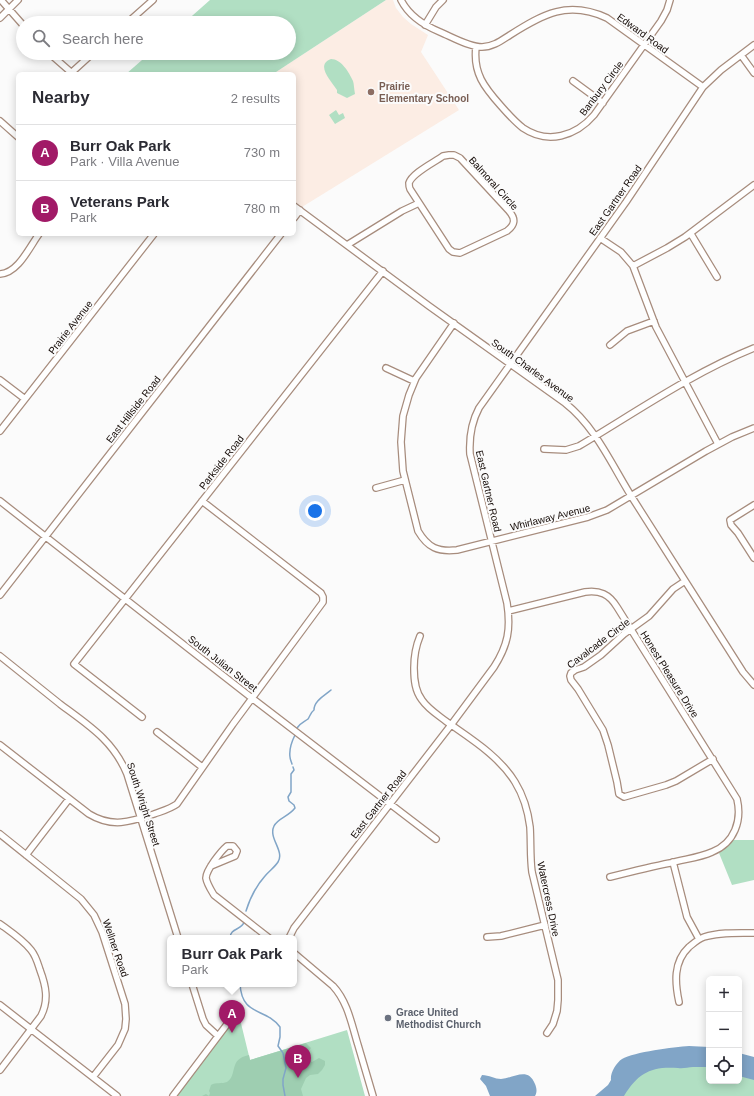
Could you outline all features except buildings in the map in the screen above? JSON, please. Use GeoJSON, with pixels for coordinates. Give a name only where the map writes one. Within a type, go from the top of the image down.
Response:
{"type":"FeatureCollection","features":[{"type":"Feature","properties":{"kind":"street"},"geometry":{"type":"LineString","coordinates":[[1,0],[16,17]]}},
{"type":"Feature","properties":{"kind":"street"},"geometry":{"type":"LineString","coordinates":[[0,18],[18,0]]}},
{"type":"Feature","properties":{"kind":"street"},"geometry":{"type":"LineString","coordinates":[[135,16],[153,0]]}},
{"type":"Feature","properties":{"kind":"street","name":"Edward Road"},"geometry":{"type":"LineString","coordinates":[[401,0],[410,14],[425,25],[476,46],[482,47],[493,45],[549,12],[559,9],[572,8],[590,10],[603,16],[703,87]]}},
{"type":"Feature","properties":{"kind":"street"},"geometry":{"type":"LineString","coordinates":[[425,25],[433,10],[443,0]]}},
{"type":"Feature","properties":{"kind":"street","name":"Banbury Circle"},"geometry":{"type":"LineString","coordinates":[[476,46],[476,68],[481,81],[488,91],[518,124],[532,133],[543,136],[555,137],[564,135],[574,132],[590,120],[665,15],[670,0]]}},
{"type":"Feature","properties":{"kind":"street","name":"East Gartner Road"},"geometry":{"type":"LineString","coordinates":[[290,935],[294,928],[451,725],[498,660],[508,634],[508,611],[471,459],[470,439],[472,422],[478,408],[626,202],[703,87],[721,70],[754,45]]}},
{"type":"Feature","properties":{"kind":"street"},"geometry":{"type":"LineString","coordinates":[[741,55],[754,72]]}},
{"type":"Feature","properties":{"kind":"street"},"geometry":{"type":"LineString","coordinates":[[57,60],[71,72]]}},
{"type":"Feature","properties":{"kind":"street"},"geometry":{"type":"LineString","coordinates":[[73,72],[86,60]]}},
{"type":"Feature","properties":{"kind":"street"},"geometry":{"type":"LineString","coordinates":[[573,81],[603,102]]}},
{"type":"Feature","properties":{"kind":"street"},"geometry":{"type":"LineString","coordinates":[[0,121],[16,135]]}},
{"type":"Feature","properties":{"kind":"street","name":"Balmoral Circle"},"geometry":{"type":"LineString","coordinates":[[449,154],[454,155],[460,158],[509,211],[514,218],[513,224],[507,231],[473,248],[457,253],[449,249],[419,203],[409,187],[412,178],[443,156],[449,154]]}},
{"type":"Feature","properties":{"kind":"street"},"geometry":{"type":"LineString","coordinates":[[632,266],[690,234],[754,185]]}},
{"type":"Feature","properties":{"kind":"street"},"geometry":{"type":"LineString","coordinates":[[347,245],[402,211],[419,203]]}},
{"type":"Feature","properties":{"kind":"street","name":"South Charles Avenue"},"geometry":{"type":"LineString","coordinates":[[296,207],[572,408],[586,423],[742,672],[754,685]]}},
{"type":"Feature","properties":{"kind":"street"},"geometry":{"type":"LineString","coordinates":[[296,215],[300,210]]}},
{"type":"Feature","properties":{"kind":"street"},"geometry":{"type":"LineString","coordinates":[[690,234],[717,277]]}},
{"type":"Feature","properties":{"kind":"street"},"geometry":{"type":"LineString","coordinates":[[0,274],[11,271],[17,266],[37,236]]}},
{"type":"Feature","properties":{"kind":"street","name":"Prairie Avenue"},"geometry":{"type":"LineString","coordinates":[[0,431],[152,236]]}},
{"type":"Feature","properties":{"kind":"street","name":"East Hillside Road"},"geometry":{"type":"LineString","coordinates":[[0,595],[279,236]]}},
{"type":"Feature","properties":{"kind":"street"},"geometry":{"type":"LineString","coordinates":[[600,238],[621,252],[632,266],[663,340],[718,444]]}},
{"type":"Feature","properties":{"kind":"street","name":"Parkside Road"},"geometry":{"type":"LineString","coordinates":[[142,717],[74,664],[383,271]]}},
{"type":"Feature","properties":{"kind":"street"},"geometry":{"type":"LineString","coordinates":[[610,346],[627,331],[654,321]]}},
{"type":"Feature","properties":{"kind":"street","name":"Whirlaway Avenue"},"geometry":{"type":"LineString","coordinates":[[454,323],[414,382],[406,406],[401,442],[401,455],[405,480],[418,531],[432,547],[442,551],[450,551],[595,515],[613,507],[718,444],[754,428]]}},
{"type":"Feature","properties":{"kind":"street"},"geometry":{"type":"LineString","coordinates":[[544,449],[571,449],[579,446],[685,382],[754,348]]}},
{"type":"Feature","properties":{"kind":"street"},"geometry":{"type":"LineString","coordinates":[[386,368],[414,382]]}},
{"type":"Feature","properties":{"kind":"street"},"geometry":{"type":"LineString","coordinates":[[0,380],[25,399]]}},
{"type":"Feature","properties":{"kind":"street"},"geometry":{"type":"LineString","coordinates":[[376,488],[405,480]]}},
{"type":"Feature","properties":{"kind":"street","name":"South Julian Street"},"geometry":{"type":"LineString","coordinates":[[0,501],[436,839]]}},
{"type":"Feature","properties":{"kind":"street"},"geometry":{"type":"LineString","coordinates":[[0,745],[95,818],[105,821],[129,821],[169,809],[177,804],[252,697],[323,602],[321,593],[202,501]]}},
{"type":"Feature","properties":{"kind":"street"},"geometry":{"type":"LineString","coordinates":[[754,505],[730,520],[731,525],[754,558]]}},
{"type":"Feature","properties":{"kind":"street","name":"Cavalcade Circle"},"geometry":{"type":"LineString","coordinates":[[685,581],[673,589],[649,616],[624,634],[601,655],[575,670],[570,676],[571,680],[603,730],[608,744],[619,794],[624,797],[666,785],[682,778],[713,759]]}},
{"type":"Feature","properties":{"kind":"street","name":"Honest Pleasure Drive"},"geometry":{"type":"LineString","coordinates":[[508,611],[584,592],[594,591],[607,595],[613,600],[737,799],[739,818],[733,835],[725,844],[713,852],[673,862]]}},
{"type":"Feature","properties":{"kind":"street","name":"Watercress Drive"},"geometry":{"type":"LineString","coordinates":[[420,636],[416,645],[414,657],[414,679],[421,699],[427,707],[494,758],[509,773],[519,789],[526,808],[529,819],[532,872],[556,972],[558,990],[557,1010],[553,1024],[547,1033]]}},
{"type":"Feature","properties":{"kind":"street","name":"South Wright Street"},"geometry":{"type":"LineString","coordinates":[[0,656],[89,726],[108,743],[115,752],[127,774],[177,935]]}},
{"type":"Feature","properties":{"kind":"street"},"geometry":{"type":"LineString","coordinates":[[157,732],[202,767]]}},
{"type":"Feature","properties":{"kind":"street"},"geometry":{"type":"LineString","coordinates":[[26,855],[70,799]]}},
{"type":"Feature","properties":{"kind":"street","name":"Wellner Road"},"geometry":{"type":"LineString","coordinates":[[0,834],[75,893],[89,907],[102,932],[125,1004],[126,1019],[125,1029],[121,1039],[114,1051],[93,1077]]}},
{"type":"Feature","properties":{"kind":"street"},"geometry":{"type":"LineString","coordinates":[[211,866],[235,856],[237,851],[235,848],[233,846],[227,846],[211,866],[206,878],[209,887],[214,895],[264,935]]}},
{"type":"Feature","properties":{"kind":"street"},"geometry":{"type":"LineString","coordinates":[[610,877],[673,862],[684,908],[699,939]]}},
{"type":"Feature","properties":{"kind":"street"},"geometry":{"type":"LineString","coordinates":[[0,924],[22,941],[32,952],[38,963],[46,994],[45,1006],[41,1016],[0,1070]]}},
{"type":"Feature","properties":{"kind":"street"},"geometry":{"type":"LineString","coordinates":[[487,937],[501,936],[545,926]]}},
{"type":"Feature","properties":{"kind":"street"},"geometry":{"type":"LineString","coordinates":[[679,1002],[676,982],[678,964],[682,955],[687,949],[699,939],[714,934],[754,932]]}},
{"type":"Feature","properties":{"kind":"street"},"geometry":{"type":"LineString","coordinates":[[297,956],[333,986],[344,1002],[373,1096]]}},
{"type":"Feature","properties":{"kind":"street"},"geometry":{"type":"LineString","coordinates":[[193,987],[206,1026],[218,1036]]}},
{"type":"Feature","properties":{"kind":"street"},"geometry":{"type":"LineString","coordinates":[[0,1005],[117,1096]]}},
{"type":"Feature","properties":{"kind":"street"},"geometry":{"type":"LineString","coordinates":[[173,1096],[234,1015]]}},
{"type":"Feature","properties":{"kind":"shaded area","name":"Prairie Elementary School"},"geometry":{"type":"Polygon","coordinates":[[[386,0],[393,0],[396,8],[403,17],[428,35],[421,52],[459,110],[302,207],[296,202],[296,72],[276,72],[386,0]]]}},
{"type":"Feature","properties":{"kind":"green space"},"geometry":{"type":"Polygon","coordinates":[[[210,0],[386,0],[296,59],[296,16],[192,16],[210,0]]]}},
{"type":"Feature","properties":{"kind":"green space"},"geometry":{"type":"Polygon","coordinates":[[[331,59],[338,61],[347,70],[353,81],[355,94],[347,98],[337,93],[337,90],[328,78],[324,69],[326,62],[331,59]]]}},
{"type":"Feature","properties":{"kind":"green space"},"geometry":{"type":"Polygon","coordinates":[[[142,60],[294,60],[276,72],[128,72],[142,60]]]}},
{"type":"Feature","properties":{"kind":"green space"},"geometry":{"type":"Polygon","coordinates":[[[336,110],[339,115],[343,113],[345,118],[335,124],[329,115],[336,110]]]}},
{"type":"Feature","properties":{"kind":"green space"},"geometry":{"type":"Polygon","coordinates":[[[733,840],[754,840],[754,880],[732,885],[719,853],[733,840]]]}},
{"type":"Feature","properties":{"kind":"green space"},"geometry":{"type":"Polygon","coordinates":[[[238,1011],[250,1060],[347,1030],[365,1096],[176,1096],[238,1011]]]}},
{"type":"Feature","properties":{"kind":"green space"},"geometry":{"type":"Polygon","coordinates":[[[306,1043],[311,1048],[306,1057],[308,1060],[312,1062],[319,1058],[325,1061],[325,1065],[318,1074],[310,1075],[306,1078],[301,1089],[303,1096],[209,1096],[211,1085],[227,1082],[232,1075],[236,1063],[242,1057],[249,1055],[250,1060],[306,1043]]]}},
{"type":"Feature","properties":{"kind":"green space"},"geometry":{"type":"Polygon","coordinates":[[[706,1058],[706,1084],[742,1084],[742,1065],[754,1068],[754,1096],[610,1096],[626,1070],[706,1058]]]}},
{"type":"Feature","properties":{"kind":"water"},"geometry":{"type":"Polygon","coordinates":[[[689,1046],[706,1047],[706,1067],[660,1068],[640,1077],[629,1088],[624,1096],[595,1096],[608,1085],[614,1068],[622,1059],[628,1056],[689,1046]]]}},
{"type":"Feature","properties":{"kind":"water"},"geometry":{"type":"Polygon","coordinates":[[[742,1054],[754,1057],[754,1080],[742,1077],[742,1054]]]}},
{"type":"Feature","properties":{"kind":"water"},"geometry":{"type":"Polygon","coordinates":[[[520,1074],[529,1075],[535,1084],[536,1095],[490,1096],[486,1086],[480,1079],[482,1075],[501,1079],[520,1074]]]}},
{"type":"Feature","properties":{"kind":"waterway"},"geometry":{"type":"LineString","coordinates":[[297,728],[308,719],[318,701],[331,690]]}},
{"type":"Feature","properties":{"kind":"waterway"},"geometry":{"type":"LineString","coordinates":[[292,764],[290,751],[295,735]]}},
{"type":"Feature","properties":{"kind":"waterway"},"geometry":{"type":"LineString","coordinates":[[246,911],[256,888],[277,864],[280,858],[273,831],[276,823],[295,808],[289,801],[288,797],[291,792],[291,774],[294,770],[293,767]]}},
{"type":"Feature","properties":{"kind":"waterway"},"geometry":{"type":"LineString","coordinates":[[231,935],[232,932],[243,925],[244,922]]}},
{"type":"Feature","properties":{"kind":"waterway"},"geometry":{"type":"LineString","coordinates":[[241,987],[245,1002],[250,1007],[268,1016],[280,1027],[278,1046],[283,1053],[286,1068],[283,1079],[285,1096]]}},
{"type":"Feature","properties":{"kind":"place","name":"Prairie Elementary School"},"geometry":{"type":"Point","coordinates":[371,92]}},
{"type":"Feature","properties":{"kind":"place","name":"Grace United Methodist Church"},"geometry":{"type":"Point","coordinates":[388,1018]}},
{"type":"Feature","properties":{"kind":"place","name":"Burr Oak Park"},"geometry":{"type":"Point","coordinates":[232,1033]}},
{"type":"Feature","properties":{"kind":"place","name":"Veterans Park"},"geometry":{"type":"Point","coordinates":[298,1078]}}]}
